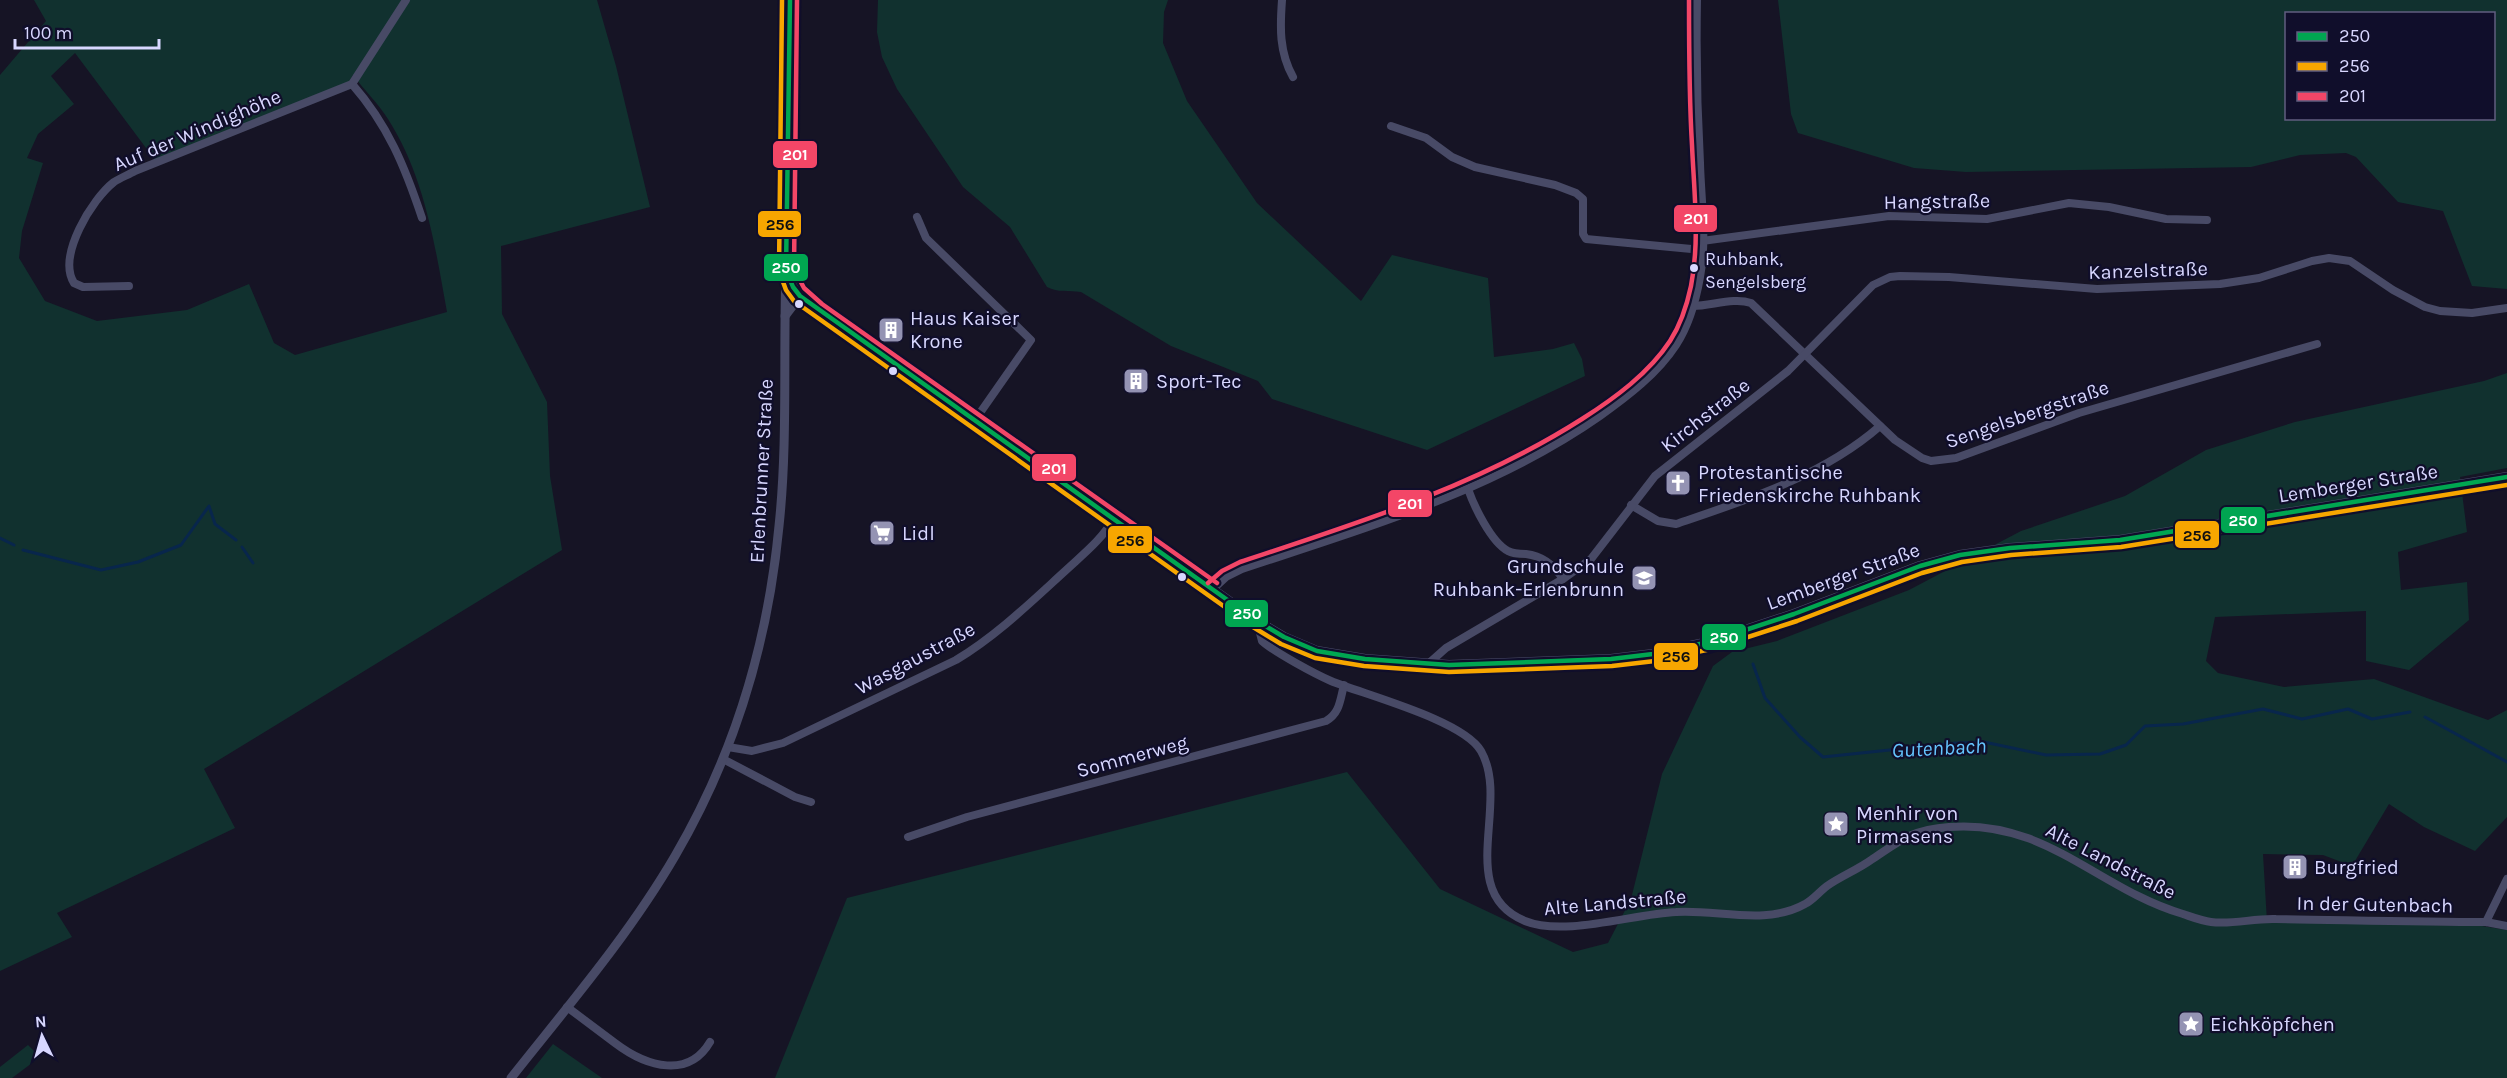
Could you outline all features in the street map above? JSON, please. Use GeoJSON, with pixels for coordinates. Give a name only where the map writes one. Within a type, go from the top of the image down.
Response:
{"type":"FeatureCollection","features":[{"type":"Feature","properties":{"kind":"main road","name":"Lemberger Straße"},"geometry":{"type":"LineString","coordinates":[[790,0],[786,270],[793,287],[800,296],[1257,621],[1300,644],[1336,655],[1428,664],[1564,663],[1653,654],[1709,642],[1920,566],[1960,555],[2010,548],[2120,540],[2507,477]]}},
{"type":"Feature","properties":{"kind":"street"},"geometry":{"type":"LineString","coordinates":[[406,0],[352,84],[386,128],[403,165],[422,218]]}},
{"type":"Feature","properties":{"kind":"street"},"geometry":{"type":"LineString","coordinates":[[1282,0],[1281,41],[1286,65],[1293,77]]}},
{"type":"Feature","properties":{"kind":"street"},"geometry":{"type":"LineString","coordinates":[[1213,589],[1226,577],[1242,569],[1495,478],[1559,443],[1631,393],[1676,346],[1693,306],[1701,273],[1702,241],[1695,82],[1697,0]]}},
{"type":"Feature","properties":{"kind":"street","name":"Auf der Windighöhe"},"geometry":{"type":"LineString","coordinates":[[129,286],[83,287],[74,283],[70,273],[74,239],[112,183],[135,171],[352,84]]}},
{"type":"Feature","properties":{"kind":"street"},"geometry":{"type":"LineString","coordinates":[[1391,126],[1426,138],[1452,157],[1475,167],[1555,185],[1576,193],[1583,199],[1583,234],[1586,239],[1702,250]]}},
{"type":"Feature","properties":{"kind":"street","name":"Hangstraße"},"geometry":{"type":"LineString","coordinates":[[1702,241],[1889,216],[1987,219],[2069,203],[2099,206],[2173,220],[2207,220]]}},
{"type":"Feature","properties":{"kind":"street"},"geometry":{"type":"LineString","coordinates":[[917,217],[926,238],[1031,340],[975,420]]}},
{"type":"Feature","properties":{"kind":"street","name":"Kanzelstraße"},"geometry":{"type":"LineString","coordinates":[[1804,356],[1873,285],[1890,277],[1900,276],[1949,277],[2050,287],[2129,289],[2242,281],[2329,258],[2350,261],[2393,290],[2426,307],[2440,311],[2472,313],[2507,308]]}},
{"type":"Feature","properties":{"kind":"street","name":"Erlenbrunner Straße"},"geometry":{"type":"LineString","coordinates":[[511,1078],[633,920],[665,873],[689,832],[728,747],[765,626],[775,566],[782,484],[786,270]]}},
{"type":"Feature","properties":{"kind":"street"},"geometry":{"type":"LineString","coordinates":[[785,315],[800,296]]}},
{"type":"Feature","properties":{"kind":"street","name":"Sengelsbergstraße"},"geometry":{"type":"LineString","coordinates":[[1693,306],[1747,302],[1880,426],[1922,458],[1931,461],[1948,460],[2079,413],[2317,344]]}},
{"type":"Feature","properties":{"kind":"street","name":"Kirchstraße"},"geometry":{"type":"LineString","coordinates":[[1428,664],[1446,648],[1563,579],[1597,553],[1654,476],[1804,356]]}},
{"type":"Feature","properties":{"kind":"street"},"geometry":{"type":"LineString","coordinates":[[1631,505],[1658,521],[1676,524],[1801,478],[1840,456],[1880,426]]}},
{"type":"Feature","properties":{"kind":"street"},"geometry":{"type":"LineString","coordinates":[[1468,489],[1488,528],[1503,547],[1512,553],[1529,555],[1547,561],[1553,565],[1563,579]]}},
{"type":"Feature","properties":{"kind":"street","name":"Wasgaustraße"},"geometry":{"type":"LineString","coordinates":[[728,747],[752,751],[783,743],[966,654],[1045,589],[1102,537],[1114,518]]}},
{"type":"Feature","properties":{"kind":"street","name":"Alte Landstraße"},"geometry":{"type":"LineString","coordinates":[[1257,621],[1259,635],[1268,646],[1317,674],[1451,728],[1479,747],[1486,764],[1490,790],[1489,872],[1494,897],[1507,912],[1523,921],[1537,925],[1571,926],[1671,912],[1753,915],[1786,911],[1804,905],[1827,886],[1872,860],[1900,839],[1915,832],[1972,826],[2023,835],[2054,848],[2141,899],[2196,918],[2211,922],[2264,919]]}},
{"type":"Feature","properties":{"kind":"street","name":"Sommerweg"},"geometry":{"type":"LineString","coordinates":[[908,837],[967,817],[1326,721],[1337,711],[1344,686]]}},
{"type":"Feature","properties":{"kind":"street"},"geometry":{"type":"LineString","coordinates":[[723,759],[795,798],[811,802]]}},
{"type":"Feature","properties":{"kind":"street"},"geometry":{"type":"LineString","coordinates":[[2486,922],[2507,879]]}},
{"type":"Feature","properties":{"kind":"street","name":"In der Gutenbach"},"geometry":{"type":"LineString","coordinates":[[2264,919],[2486,922],[2507,926]]}},
{"type":"Feature","properties":{"kind":"street"},"geometry":{"type":"LineString","coordinates":[[567,1007],[630,1054],[660,1072],[677,1074],[694,1068],[705,1054],[710,1042]]}},
{"type":"Feature","properties":{"kind":"green space"},"geometry":{"type":"Polygon","coordinates":[[[34,0],[597,0],[616,66],[650,207],[501,246],[502,314],[547,402],[550,476],[562,550],[204,769],[235,828],[57,913],[72,937],[0,971],[0,75],[46,21],[34,0]],[[75,53],[51,76],[74,104],[38,134],[27,158],[43,163],[22,231],[19,258],[45,301],[97,321],[187,310],[249,284],[274,343],[295,355],[447,312],[427,212],[411,164],[388,119],[353,75],[349,82],[155,160],[75,53]]]}},
{"type":"Feature","properties":{"kind":"green space"},"geometry":{"type":"Polygon","coordinates":[[[878,0],[1168,0],[1164,12],[1163,43],[1187,101],[1257,203],[1361,301],[1392,255],[1488,278],[1494,357],[1553,349],[1574,343],[1582,359],[1585,376],[1427,450],[1272,399],[1258,381],[1171,346],[1081,292],[1059,291],[1047,287],[1010,227],[963,187],[897,89],[882,57],[877,32],[878,0]]]}},
{"type":"Feature","properties":{"kind":"green space"},"geometry":{"type":"Polygon","coordinates":[[[1778,0],[2507,0],[2507,289],[2472,286],[2443,211],[2398,202],[2356,157],[2346,153],[2300,155],[2251,167],[1966,172],[1914,168],[1798,133],[1791,114],[1778,0]]]}},
{"type":"Feature","properties":{"kind":"green space"},"geometry":{"type":"Polygon","coordinates":[[[2507,373],[2507,468],[2460,477],[2467,532],[2398,552],[2401,590],[2467,582],[2469,620],[2409,670],[2366,661],[2366,611],[2215,617],[2206,661],[2218,673],[2284,687],[2374,679],[2488,720],[2507,710],[2507,817],[2475,851],[2424,827],[2389,804],[2352,866],[2323,855],[2263,854],[2267,922],[2482,926],[2507,930],[2507,1078],[775,1078],[847,898],[1347,772],[1440,889],[1573,952],[1608,943],[1631,899],[1662,774],[1713,666],[1732,652],[1777,641],[1909,590],[2021,531],[2125,496],[2206,450],[2295,422],[2484,381],[2507,373]]]}},
{"type":"Feature","properties":{"kind":"green space"},"geometry":{"type":"Polygon","coordinates":[[[553,1044],[602,1078],[526,1078],[553,1044]]]}},
{"type":"Feature","properties":{"kind":"green space"},"geometry":{"type":"Polygon","coordinates":[[[28,1045],[40,1057],[12,1078],[0,1078],[0,1067],[28,1045]]]}},
{"type":"Feature","properties":{"kind":"waterway"},"geometry":{"type":"LineString","coordinates":[[23,550],[101,570],[138,562],[181,545],[209,506],[215,524],[236,540]]}},
{"type":"Feature","properties":{"kind":"waterway"},"geometry":{"type":"LineString","coordinates":[[0,538],[14,545]]}},
{"type":"Feature","properties":{"kind":"waterway"},"geometry":{"type":"LineString","coordinates":[[242,547],[253,563]]}},
{"type":"Feature","properties":{"kind":"waterway","name":"Gutenbach"},"geometry":{"type":"LineString","coordinates":[[1753,664],[1765,698],[1800,737],[1823,757],[1984,742],[2046,755],[2100,754],[2126,745],[2145,726],[2183,724],[2263,709],[2302,719],[2348,709],[2372,719],[2410,712]]}},
{"type":"Feature","properties":{"kind":"waterway","name":"Gutenbach"},"geometry":{"type":"LineString","coordinates":[[2425,717],[2507,762]]}},
{"type":"Feature","properties":{"kind":"transit line","name":"256"},"geometry":{"type":"LineString","coordinates":[[782,0],[779,271],[786,290],[794,301],[1253,627],[1281,644],[1315,658],[1364,666],[1449,672],[1612,666],[1655,661],[1711,649],[1797,621],[1922,573],[1962,562],[2011,555],[2121,547],[2507,485]]}},
{"type":"Feature","properties":{"kind":"transit line","name":"250"},"geometry":{"type":"LineString","coordinates":[[790,0],[786,270],[793,287],[800,296],[1257,621],[1284,637],[1317,651],[1365,659],[1449,665],[1611,659],[1653,654],[1709,642],[1794,614],[1920,566],[1960,555],[2010,548],[2120,540],[2507,477]]}},
{"type":"Feature","properties":{"kind":"transit line","name":"201"},"geometry":{"type":"LineString","coordinates":[[797,0],[794,269],[804,288],[822,304],[1217,583]]}},
{"type":"Feature","properties":{"kind":"transit line","name":"201"},"geometry":{"type":"LineString","coordinates":[[1208,583],[1222,571],[1240,562],[1416,501],[1501,464],[1542,443],[1607,402],[1642,374],[1662,353],[1680,321],[1694,269],[1696,216],[1690,91],[1689,0]]}},
{"type":"Feature","properties":{"kind":"place","name":"Ruhbank, Sengelsberg"},"geometry":{"type":"Point","coordinates":[1694,268]}},
{"type":"Feature","properties":{"kind":"place","name":"Haus Kaiser Krone"},"geometry":{"type":"Point","coordinates":[891,330]}},
{"type":"Feature","properties":{"kind":"place","name":"Sport-Tec"},"geometry":{"type":"Point","coordinates":[1136,381]}},
{"type":"Feature","properties":{"kind":"place","name":"Protestantische Friedenskirche Ruhbank"},"geometry":{"type":"Point","coordinates":[1678,483]}},
{"type":"Feature","properties":{"kind":"place","name":"Lidl"},"geometry":{"type":"Point","coordinates":[882,533]}},
{"type":"Feature","properties":{"kind":"place","name":"Grundschule Ruhbank-Erlenbrunn"},"geometry":{"type":"Point","coordinates":[1644,578]}},
{"type":"Feature","properties":{"kind":"place","name":"Menhir von Pirmasens"},"geometry":{"type":"Point","coordinates":[1836,824]}},
{"type":"Feature","properties":{"kind":"place","name":"Burgfried"},"geometry":{"type":"Point","coordinates":[2295,867]}},
{"type":"Feature","properties":{"kind":"place","name":"Eichköpfchen"},"geometry":{"type":"Point","coordinates":[2191,1024]}}]}
